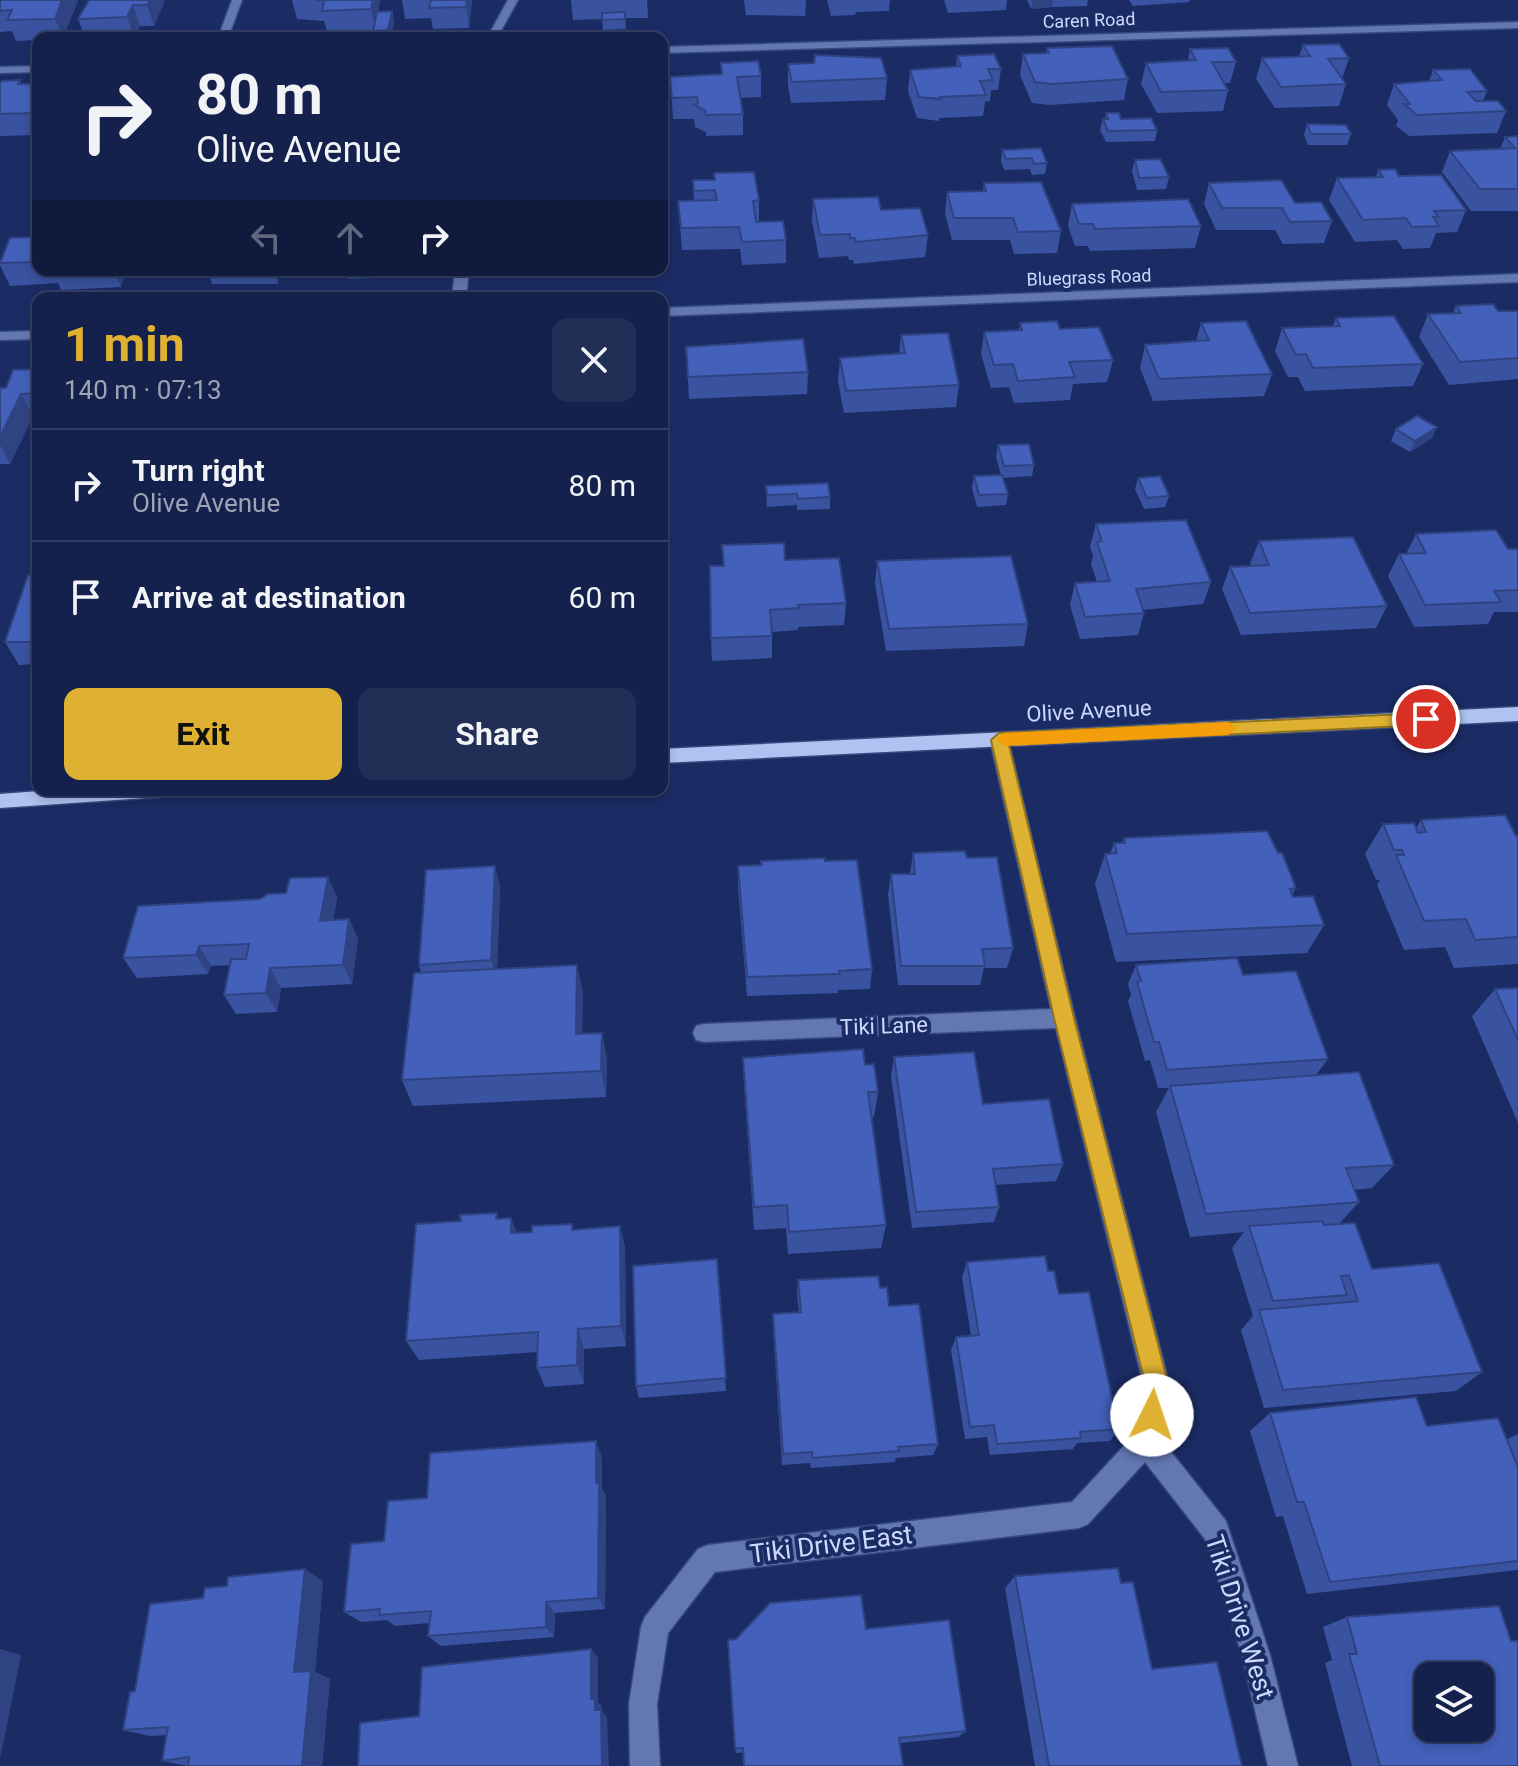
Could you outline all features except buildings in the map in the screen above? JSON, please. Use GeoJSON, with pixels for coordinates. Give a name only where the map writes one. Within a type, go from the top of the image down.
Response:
{"type":"FeatureCollection","features":[{"type":"Feature","properties":{"kind":"main road","name":"Olive Avenue"},"geometry":{"type":"LineString","coordinates":[[668,756],[1518,714]]}},
{"type":"Feature","properties":{"kind":"main road"},"geometry":{"type":"LineString","coordinates":[[0,801],[73,796]]}},
{"type":"Feature","properties":{"kind":"street"},"geometry":{"type":"LineString","coordinates":[[225,32],[237,0]]}},
{"type":"Feature","properties":{"kind":"street"},"geometry":{"type":"LineString","coordinates":[[495,32],[513,0]]}},
{"type":"Feature","properties":{"kind":"street","name":"Caren Road"},"geometry":{"type":"LineString","coordinates":[[668,50],[1518,25]]}},
{"type":"Feature","properties":{"kind":"street"},"geometry":{"type":"LineString","coordinates":[[0,70],[32,69]]}},
{"type":"Feature","properties":{"kind":"street","name":"Bluegrass Road"},"geometry":{"type":"LineString","coordinates":[[668,312],[1518,278]]}},
{"type":"Feature","properties":{"kind":"street"},"geometry":{"type":"LineString","coordinates":[[0,336],[32,335]]}},
{"type":"Feature","properties":{"kind":"street"},"geometry":{"type":"LineString","coordinates":[[999,740],[1064,1018],[1157,1387],[1146,1442]]}},
{"type":"Feature","properties":{"kind":"street","name":"Tiki Lane"},"geometry":{"type":"LineString","coordinates":[[704,1033],[1064,1018]]}},
{"type":"Feature","properties":{"kind":"street","name":"Tiki Drive East"},"geometry":{"type":"LineString","coordinates":[[645,1766],[643,1704],[655,1627],[708,1559],[1079,1515],[1146,1442]]}},
{"type":"Feature","properties":{"kind":"street","name":"Tiki Drive West"},"geometry":{"type":"LineString","coordinates":[[1146,1442],[1216,1531],[1256,1655],[1283,1766]]}},
{"type":"Feature","properties":{"kind":"slow traffic"},"geometry":{"type":"LineString","coordinates":[[1004,739],[1228,728]]}},
{"type":"Feature","properties":{"kind":"route"},"geometry":{"type":"LineString","coordinates":[[1152,1415],[1157,1387],[1064,1018],[999,740],[1426,719]]}}]}
